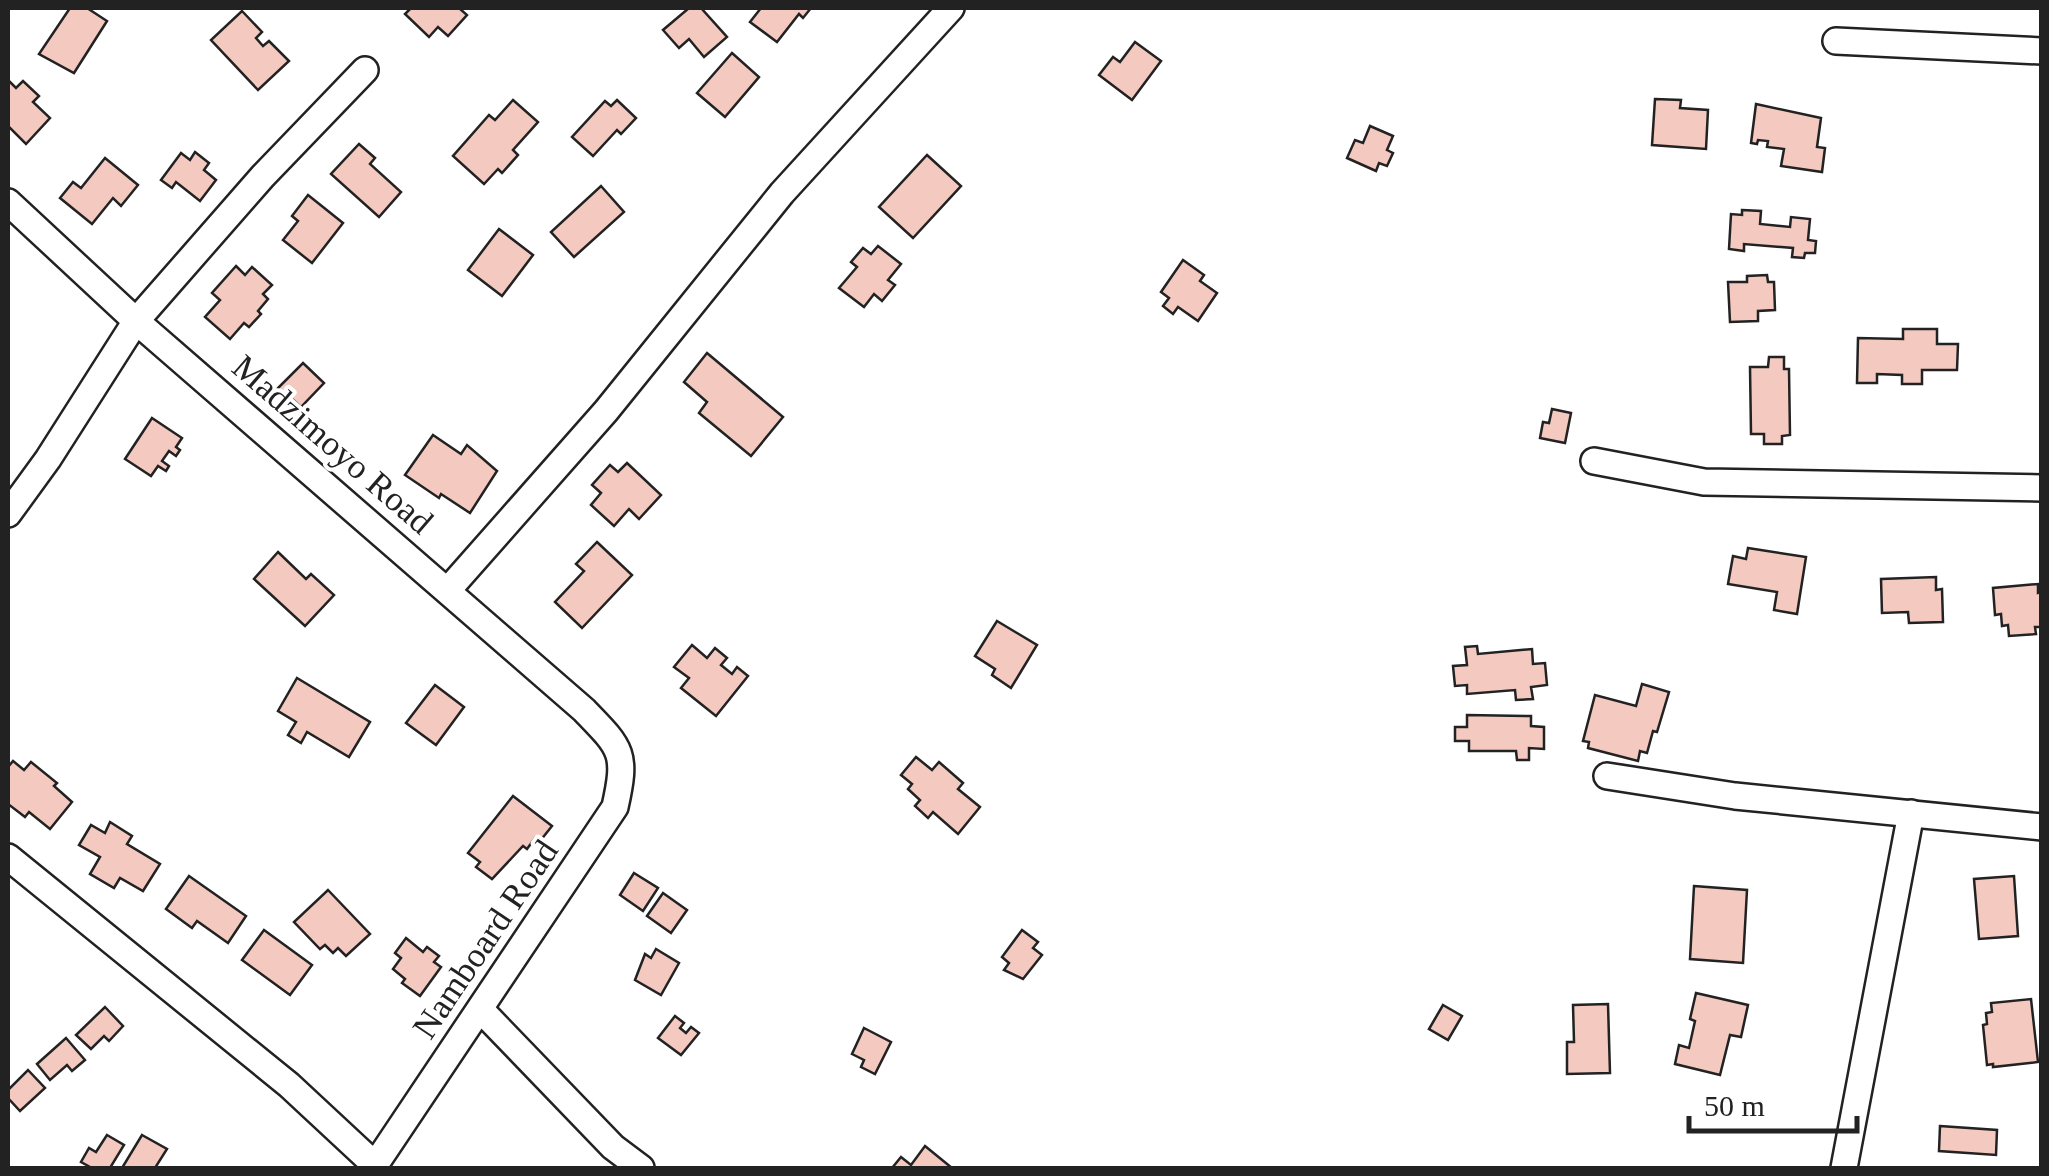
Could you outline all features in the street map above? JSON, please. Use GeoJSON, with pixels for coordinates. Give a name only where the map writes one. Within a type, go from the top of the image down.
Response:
{"type":"FeatureCollection","features":[{"type":"Feature","properties":{"kind":"street"},"geometry":{"type":"LineString","coordinates":[[448,590],[606,411],[782,193],[952,8]]}},
{"type":"Feature","properties":{"kind":"street"},"geometry":{"type":"LineString","coordinates":[[1836,41],[2042,51]]}},
{"type":"Feature","properties":{"kind":"street"},"geometry":{"type":"LineString","coordinates":[[8,514],[136,321],[263,176],[365,70]]}},
{"type":"Feature","properties":{"kind":"street","name":"Madzimoyo Road"},"geometry":{"type":"LineString","coordinates":[[8,202],[136,321],[448,590],[613,740]]}},
{"type":"Feature","properties":{"kind":"street"},"geometry":{"type":"LineString","coordinates":[[1594,461],[1704,482],[2042,488]]}},
{"type":"Feature","properties":{"kind":"street","name":"Namboard Road"},"geometry":{"type":"LineString","coordinates":[[374,1167],[615,807],[622,774],[621,756],[613,740]]}},
{"type":"Feature","properties":{"kind":"street"},"geometry":{"type":"LineString","coordinates":[[1608,776],[1735,796],[2042,827]]}},
{"type":"Feature","properties":{"kind":"street"},"geometry":{"type":"LineString","coordinates":[[1844,1168],[1911,813]]}},
{"type":"Feature","properties":{"kind":"street"},"geometry":{"type":"LineString","coordinates":[[8,856],[289,1084],[374,1167]]}},
{"type":"Feature","properties":{"kind":"street"},"geometry":{"type":"LineString","coordinates":[[480,1010],[613,1148],[640,1168]]}},
{"type":"Feature","properties":{"kind":"building"},"geometry":{"type":"Polygon","coordinates":[[[70,8],[87,8],[107,21],[74,73],[39,54],[70,8]]]}},
{"type":"Feature","properties":{"kind":"building"},"geometry":{"type":"Polygon","coordinates":[[[411,8],[459,8],[467,15],[448,36],[438,27],[429,37],[405,14],[411,8]]]}},
{"type":"Feature","properties":{"kind":"building"},"geometry":{"type":"Polygon","coordinates":[[[689,8],[701,8],[727,37],[704,57],[689,39],[679,48],[663,30],[689,8]]]}},
{"type":"Feature","properties":{"kind":"building"},"geometry":{"type":"Polygon","coordinates":[[[761,8],[811,8],[803,18],[799,14],[777,42],[750,22],[761,8]]]}},
{"type":"Feature","properties":{"kind":"building"},"geometry":{"type":"Polygon","coordinates":[[[242,11],[262,32],[256,38],[263,46],[269,41],[289,61],[258,90],[211,40],[242,11]]]}},
{"type":"Feature","properties":{"kind":"building"},"geometry":{"type":"Polygon","coordinates":[[[1135,42],[1161,61],[1132,100],[1099,75],[1113,57],[1120,62],[1135,42]]]}},
{"type":"Feature","properties":{"kind":"building"},"geometry":{"type":"Polygon","coordinates":[[[732,53],[759,77],[725,117],[697,93],[732,53]]]}},
{"type":"Feature","properties":{"kind":"building"},"geometry":{"type":"Polygon","coordinates":[[[8,80],[16,88],[23,81],[39,96],[33,102],[50,118],[26,144],[8,126],[8,80]]]}},
{"type":"Feature","properties":{"kind":"building"},"geometry":{"type":"Polygon","coordinates":[[[1655,99],[1681,100],[1680,108],[1708,110],[1706,149],[1652,145],[1655,99]]]}},
{"type":"Feature","properties":{"kind":"building"},"geometry":{"type":"Polygon","coordinates":[[[513,100],[538,122],[513,150],[518,155],[502,173],[498,169],[484,184],[453,156],[489,115],[495,120],[513,100]]]}},
{"type":"Feature","properties":{"kind":"building"},"geometry":{"type":"Polygon","coordinates":[[[617,100],[636,118],[621,134],[617,130],[593,156],[572,137],[605,101],[611,106],[617,100]]]}},
{"type":"Feature","properties":{"kind":"building"},"geometry":{"type":"Polygon","coordinates":[[[1756,104],[1821,118],[1817,147],[1825,148],[1822,172],[1781,166],[1784,149],[1767,147],[1768,141],[1751,143],[1756,104]]]}},
{"type":"Feature","properties":{"kind":"building"},"geometry":{"type":"Polygon","coordinates":[[[1370,126],[1393,136],[1387,150],[1393,153],[1387,166],[1379,163],[1376,171],[1347,158],[1355,140],[1363,143],[1370,126]]]}},
{"type":"Feature","properties":{"kind":"building"},"geometry":{"type":"Polygon","coordinates":[[[359,144],[375,158],[370,164],[401,192],[379,217],[331,174],[359,144]]]}},
{"type":"Feature","properties":{"kind":"building"},"geometry":{"type":"Polygon","coordinates":[[[195,152],[209,163],[204,170],[216,180],[200,201],[176,182],[172,188],[161,180],[181,153],[190,160],[195,152]]]}},
{"type":"Feature","properties":{"kind":"building"},"geometry":{"type":"Polygon","coordinates":[[[927,155],[961,186],[913,238],[879,207],[927,155]]]}},
{"type":"Feature","properties":{"kind":"building"},"geometry":{"type":"Polygon","coordinates":[[[105,158],[138,185],[121,206],[113,198],[92,224],[60,198],[73,182],[81,188],[105,158]]]}},
{"type":"Feature","properties":{"kind":"building"},"geometry":{"type":"Polygon","coordinates":[[[601,186],[624,212],[574,257],[551,232],[601,186]]]}},
{"type":"Feature","properties":{"kind":"building"},"geometry":{"type":"Polygon","coordinates":[[[308,195],[343,223],[312,263],[283,240],[298,221],[292,216],[308,195]]]}},
{"type":"Feature","properties":{"kind":"building"},"geometry":{"type":"Polygon","coordinates":[[[1742,210],[1761,211],[1760,224],[1790,227],[1791,217],[1810,219],[1808,240],[1816,241],[1815,253],[1805,253],[1804,258],[1792,257],[1793,248],[1744,244],[1744,251],[1729,249],[1731,214],[1742,215],[1742,210]]]}},
{"type":"Feature","properties":{"kind":"building"},"geometry":{"type":"Polygon","coordinates":[[[499,229],[533,255],[502,296],[468,270],[499,229]]]}},
{"type":"Feature","properties":{"kind":"building"},"geometry":{"type":"Polygon","coordinates":[[[878,246],[901,264],[888,280],[895,285],[882,301],[874,294],[864,307],[839,288],[857,267],[851,262],[863,248],[871,254],[878,246]]]}},
{"type":"Feature","properties":{"kind":"building"},"geometry":{"type":"Polygon","coordinates":[[[1183,260],[1204,275],[1200,281],[1217,293],[1198,321],[1178,307],[1173,314],[1163,306],[1169,298],[1161,292],[1183,260]]]}},
{"type":"Feature","properties":{"kind":"building"},"geometry":{"type":"Polygon","coordinates":[[[236,266],[245,275],[252,267],[272,285],[263,294],[268,299],[258,311],[261,314],[249,327],[244,323],[230,339],[205,317],[220,300],[212,293],[236,266]]]}},
{"type":"Feature","properties":{"kind":"building"},"geometry":{"type":"Polygon","coordinates":[[[1767,275],[1768,282],[1774,282],[1775,310],[1758,311],[1758,321],[1730,322],[1728,282],[1747,282],[1747,276],[1767,275]]]}},
{"type":"Feature","properties":{"kind":"building"},"geometry":{"type":"Polygon","coordinates":[[[1903,329],[1937,329],[1937,344],[1958,344],[1957,370],[1922,370],[1922,384],[1902,384],[1902,375],[1877,374],[1877,383],[1857,383],[1858,338],[1903,339],[1903,329]]]}},
{"type":"Feature","properties":{"kind":"building"},"geometry":{"type":"Polygon","coordinates":[[[707,353],[783,417],[751,456],[699,413],[707,402],[684,382],[707,353]]]}},
{"type":"Feature","properties":{"kind":"building"},"geometry":{"type":"Polygon","coordinates":[[[1769,357],[1784,357],[1784,369],[1789,369],[1790,435],[1782,436],[1782,444],[1764,444],[1764,434],[1751,434],[1750,367],[1768,367],[1769,357]]]}},
{"type":"Feature","properties":{"kind":"building"},"geometry":{"type":"Polygon","coordinates":[[[303,363],[324,383],[301,407],[291,398],[285,404],[273,393],[303,363]]]}},
{"type":"Feature","properties":{"kind":"building"},"geometry":{"type":"Polygon","coordinates":[[[1552,409],[1571,413],[1565,443],[1540,438],[1543,422],[1549,423],[1552,409]]]}},
{"type":"Feature","properties":{"kind":"building"},"geometry":{"type":"Polygon","coordinates":[[[152,418],[182,438],[176,456],[169,451],[162,461],[169,466],[166,471],[158,466],[151,476],[125,459],[152,418]]]}},
{"type":"Feature","properties":{"kind":"building"},"geometry":{"type":"Polygon","coordinates":[[[433,435],[461,454],[467,445],[497,471],[470,513],[405,475],[433,435]]]}},
{"type":"Feature","properties":{"kind":"building"},"geometry":{"type":"Polygon","coordinates":[[[627,463],[661,495],[639,519],[629,509],[614,526],[591,505],[601,493],[592,485],[610,465],[618,472],[627,463]]]}},
{"type":"Feature","properties":{"kind":"building"},"geometry":{"type":"Polygon","coordinates":[[[597,542],[632,575],[582,628],[555,602],[584,571],[576,564],[597,542]]]}},
{"type":"Feature","properties":{"kind":"building"},"geometry":{"type":"Polygon","coordinates":[[[1748,548],[1806,557],[1797,614],[1774,610],[1777,592],[1728,584],[1733,556],[1746,559],[1748,548]]]}},
{"type":"Feature","properties":{"kind":"building"},"geometry":{"type":"Polygon","coordinates":[[[278,552],[306,579],[311,574],[334,595],[305,626],[254,579],[278,552]]]}},
{"type":"Feature","properties":{"kind":"building"},"geometry":{"type":"Polygon","coordinates":[[[1936,577],[1936,590],[1942,589],[1943,622],[1909,623],[1908,612],[1882,613],[1881,579],[1936,577]]]}},
{"type":"Feature","properties":{"kind":"building"},"geometry":{"type":"Polygon","coordinates":[[[2038,584],[2038,593],[2042,592],[2042,627],[2035,627],[2036,634],[2009,636],[2008,625],[2002,626],[2001,614],[1995,615],[1993,588],[2038,584]]]}},
{"type":"Feature","properties":{"kind":"building"},"geometry":{"type":"Polygon","coordinates":[[[997,621],[1037,645],[1011,688],[992,675],[995,669],[975,656],[997,621]]]}},
{"type":"Feature","properties":{"kind":"building"},"geometry":{"type":"Polygon","coordinates":[[[692,645],[707,658],[715,648],[727,658],[721,665],[732,674],[737,667],[748,676],[716,716],[681,688],[689,678],[674,667],[692,645]]]}},
{"type":"Feature","properties":{"kind":"building"},"geometry":{"type":"Polygon","coordinates":[[[1477,646],[1478,654],[1532,649],[1533,664],[1545,663],[1547,685],[1531,687],[1533,699],[1516,700],[1515,690],[1467,694],[1467,685],[1455,686],[1453,666],[1467,665],[1465,647],[1477,646]]]}},
{"type":"Feature","properties":{"kind":"building"},"geometry":{"type":"Polygon","coordinates":[[[297,678],[370,722],[349,757],[307,732],[301,743],[288,735],[296,722],[278,711],[297,678]]]}},
{"type":"Feature","properties":{"kind":"building"},"geometry":{"type":"Polygon","coordinates":[[[1642,684],[1669,692],[1647,753],[1640,751],[1638,761],[1588,748],[1589,742],[1583,741],[1595,695],[1636,706],[1642,684]]]}},
{"type":"Feature","properties":{"kind":"building"},"geometry":{"type":"Polygon","coordinates":[[[435,685],[464,707],[436,745],[406,723],[435,685]]]}},
{"type":"Feature","properties":{"kind":"building"},"geometry":{"type":"Polygon","coordinates":[[[1467,715],[1531,716],[1531,726],[1544,727],[1544,749],[1529,748],[1529,760],[1517,760],[1516,751],[1469,751],[1469,741],[1455,741],[1455,727],[1467,727],[1467,715]]]}},
{"type":"Feature","properties":{"kind":"building"},"geometry":{"type":"Polygon","coordinates":[[[916,757],[932,770],[939,762],[963,783],[958,789],[980,807],[958,834],[933,812],[928,818],[915,806],[920,800],[908,789],[912,784],[901,775],[916,757]]]}},
{"type":"Feature","properties":{"kind":"building"},"geometry":{"type":"Polygon","coordinates":[[[13,761],[24,770],[31,762],[57,783],[54,786],[72,802],[50,829],[29,812],[25,817],[8,804],[8,767],[13,761]]]}},
{"type":"Feature","properties":{"kind":"building"},"geometry":{"type":"Polygon","coordinates":[[[513,796],[552,826],[540,841],[535,838],[527,849],[523,846],[492,879],[476,867],[480,862],[468,853],[513,796]]]}},
{"type":"Feature","properties":{"kind":"building"},"geometry":{"type":"Polygon","coordinates":[[[110,822],[132,836],[127,844],[160,864],[143,891],[120,878],[114,888],[90,874],[100,857],[79,845],[91,825],[105,833],[110,822]]]}},
{"type":"Feature","properties":{"kind":"building"},"geometry":{"type":"Polygon","coordinates":[[[634,873],[658,888],[643,911],[620,895],[634,873]]]}},
{"type":"Feature","properties":{"kind":"building"},"geometry":{"type":"Polygon","coordinates":[[[189,876],[246,916],[228,943],[197,921],[192,928],[166,909],[189,876]]]}},
{"type":"Feature","properties":{"kind":"building"},"geometry":{"type":"Polygon","coordinates":[[[2014,876],[2018,936],[1979,939],[1974,879],[2014,876]]]}},
{"type":"Feature","properties":{"kind":"building"},"geometry":{"type":"Polygon","coordinates":[[[1694,886],[1747,890],[1743,963],[1690,959],[1694,886]]]}},
{"type":"Feature","properties":{"kind":"building"},"geometry":{"type":"Polygon","coordinates":[[[328,890],[370,934],[346,956],[338,948],[333,953],[325,945],[320,949],[294,922],[328,890]]]}},
{"type":"Feature","properties":{"kind":"building"},"geometry":{"type":"Polygon","coordinates":[[[663,893],[687,910],[671,933],[647,916],[663,893]]]}},
{"type":"Feature","properties":{"kind":"building"},"geometry":{"type":"Polygon","coordinates":[[[264,930],[312,965],[290,995],[242,960],[264,930]]]}},
{"type":"Feature","properties":{"kind":"building"},"geometry":{"type":"Polygon","coordinates":[[[1022,930],[1038,942],[1033,948],[1042,955],[1023,979],[1004,970],[1009,963],[1002,957],[1022,930]]]}},
{"type":"Feature","properties":{"kind":"building"},"geometry":{"type":"Polygon","coordinates":[[[406,938],[423,952],[427,947],[439,956],[434,962],[441,967],[420,996],[402,983],[405,979],[393,969],[401,958],[395,953],[406,938]]]}},
{"type":"Feature","properties":{"kind":"building"},"geometry":{"type":"Polygon","coordinates":[[[656,949],[679,963],[661,995],[635,980],[645,954],[651,958],[656,949]]]}},
{"type":"Feature","properties":{"kind":"building"},"geometry":{"type":"Polygon","coordinates":[[[1696,993],[1748,1005],[1741,1037],[1730,1035],[1720,1075],[1675,1064],[1679,1045],[1689,1048],[1696,993]]]}},
{"type":"Feature","properties":{"kind":"building"},"geometry":{"type":"Polygon","coordinates":[[[2031,999],[2038,1062],[1987,1065],[1983,1025],[1987,1024],[1986,1013],[1992,1012],[1991,1003],[2031,999]]]}},
{"type":"Feature","properties":{"kind":"building"},"geometry":{"type":"Polygon","coordinates":[[[1608,1004],[1610,1073],[1567,1074],[1567,1042],[1574,1042],[1573,1005],[1608,1004]]]}},
{"type":"Feature","properties":{"kind":"building"},"geometry":{"type":"Polygon","coordinates":[[[1443,1005],[1462,1016],[1448,1040],[1429,1029],[1443,1005]]]}},
{"type":"Feature","properties":{"kind":"building"},"geometry":{"type":"Polygon","coordinates":[[[105,1007],[123,1026],[109,1041],[104,1036],[91,1049],[76,1035],[105,1007]]]}},
{"type":"Feature","properties":{"kind":"building"},"geometry":{"type":"Polygon","coordinates":[[[675,1016],[684,1023],[680,1028],[686,1033],[691,1027],[699,1033],[681,1055],[658,1038],[675,1016]]]}},
{"type":"Feature","properties":{"kind":"building"},"geometry":{"type":"Polygon","coordinates":[[[864,1028],[891,1042],[875,1074],[861,1067],[864,1060],[852,1054],[864,1028]]]}},
{"type":"Feature","properties":{"kind":"building"},"geometry":{"type":"Polygon","coordinates":[[[66,1038],[85,1060],[72,1071],[67,1065],[50,1080],[37,1064],[66,1038]]]}},
{"type":"Feature","properties":{"kind":"building"},"geometry":{"type":"Polygon","coordinates":[[[28,1070],[45,1088],[20,1111],[8,1098],[8,1090],[28,1070]]]}},
{"type":"Feature","properties":{"kind":"building"},"geometry":{"type":"Polygon","coordinates":[[[1940,1126],[1997,1130],[1996,1155],[1939,1151],[1940,1126]]]}},
{"type":"Feature","properties":{"kind":"building"},"geometry":{"type":"Polygon","coordinates":[[[107,1135],[124,1145],[110,1168],[92,1168],[81,1162],[89,1148],[96,1152],[107,1135]]]}},
{"type":"Feature","properties":{"kind":"building"},"geometry":{"type":"Polygon","coordinates":[[[142,1135],[167,1149],[155,1168],[122,1168],[142,1135]]]}},
{"type":"Feature","properties":{"kind":"building"},"geometry":{"type":"Polygon","coordinates":[[[925,1146],[952,1168],[892,1168],[901,1157],[911,1165],[925,1146]]]}}]}
